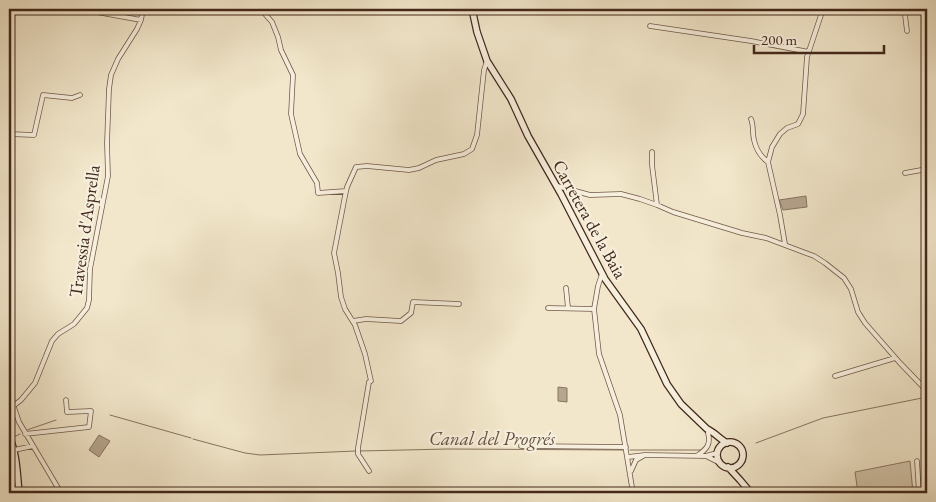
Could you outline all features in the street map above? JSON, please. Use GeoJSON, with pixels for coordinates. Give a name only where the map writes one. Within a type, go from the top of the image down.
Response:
{"type":"FeatureCollection","features":[{"type":"Feature","properties":{"kind":"main road","name":"Carretera de la Baia"},"geometry":{"type":"LineString","coordinates":[[472,9],[477,32],[487,61],[512,99],[528,136],[602,274],[640,329],[667,384],[681,404],[716,441],[718,451]]}},
{"type":"Feature","properties":{"kind":"main road","name":"Carretera de la Baia"},"geometry":{"type":"LineString","coordinates":[[707,431],[710,431],[727,443]]}},
{"type":"Feature","properties":{"kind":"main road"},"geometry":{"type":"LineString","coordinates":[[9,436],[19,493]]}},
{"type":"Feature","properties":{"kind":"main road"},"geometry":{"type":"LineString","coordinates":[[728,467],[735,467],[743,457],[739,446],[732,442],[720,446],[718,459],[720,463],[728,467],[751,493]]}},
{"type":"Feature","properties":{"kind":"main road"},"geometry":{"type":"LineString","coordinates":[[739,464],[740,480]]}},
{"type":"Feature","properties":{"kind":"street"},"geometry":{"type":"LineString","coordinates":[[80,9],[141,20]]}},
{"type":"Feature","properties":{"kind":"street","name":"Travessia d'Asprella"},"geometry":{"type":"LineString","coordinates":[[13,406],[21,400],[35,383],[52,341],[58,334],[74,324],[87,308],[90,269],[108,176],[107,143],[111,75],[137,29],[143,9]]}},
{"type":"Feature","properties":{"kind":"street"},"geometry":{"type":"LineString","coordinates":[[253,9],[264,13],[272,22],[281,50],[293,74],[291,114],[300,154],[317,183],[318,192],[346,191]]}},
{"type":"Feature","properties":{"kind":"street"},"geometry":{"type":"LineString","coordinates":[[785,244],[768,162],[772,147],[780,134],[787,128],[798,124],[803,114],[807,56],[823,9]]}},
{"type":"Feature","properties":{"kind":"street"},"geometry":{"type":"LineString","coordinates":[[903,9],[907,31]]}},
{"type":"Feature","properties":{"kind":"street"},"geometry":{"type":"LineString","coordinates":[[650,26],[809,52]]}},
{"type":"Feature","properties":{"kind":"street"},"geometry":{"type":"LineString","coordinates":[[369,471],[358,454],[358,448],[370,382],[365,354],[355,325],[345,309],[341,297],[334,253],[346,191],[356,167],[367,166],[409,170],[419,168],[436,160],[464,154],[472,148],[477,135],[484,70],[487,61]]}},
{"type":"Feature","properties":{"kind":"street"},"geometry":{"type":"LineString","coordinates":[[9,134],[34,135],[43,96],[72,98],[80,94]]}},
{"type":"Feature","properties":{"kind":"street"},"geometry":{"type":"LineString","coordinates":[[752,119],[754,141],[762,158],[768,162]]}},
{"type":"Feature","properties":{"kind":"street"},"geometry":{"type":"LineString","coordinates":[[652,152],[657,204]]}},
{"type":"Feature","properties":{"kind":"street"},"geometry":{"type":"LineString","coordinates":[[905,173],[927,169]]}},
{"type":"Feature","properties":{"kind":"street"},"geometry":{"type":"LineString","coordinates":[[555,186],[590,195],[621,194],[640,198],[673,212],[742,233],[766,238],[814,256],[844,278],[851,289],[858,312],[864,323],[927,391]]}},
{"type":"Feature","properties":{"kind":"street"},"geometry":{"type":"LineString","coordinates":[[602,274],[594,309],[599,354],[620,415],[633,493]]}},
{"type":"Feature","properties":{"kind":"street"},"geometry":{"type":"LineString","coordinates":[[566,288],[568,308]]}},
{"type":"Feature","properties":{"kind":"street"},"geometry":{"type":"LineString","coordinates":[[352,321],[366,319],[400,321],[411,313],[414,302],[459,304]]}},
{"type":"Feature","properties":{"kind":"street"},"geometry":{"type":"LineString","coordinates":[[548,308],[594,309]]}},
{"type":"Feature","properties":{"kind":"street"},"geometry":{"type":"LineString","coordinates":[[835,376],[895,358]]}},
{"type":"Feature","properties":{"kind":"street"},"geometry":{"type":"LineString","coordinates":[[9,393],[25,434],[61,493]]}},
{"type":"Feature","properties":{"kind":"street"},"geometry":{"type":"LineString","coordinates":[[25,434],[89,427],[91,410],[67,412],[66,400]]}},
{"type":"Feature","properties":{"kind":"street"},"geometry":{"type":"LineString","coordinates":[[698,456],[705,451],[709,444],[707,431]]}},
{"type":"Feature","properties":{"kind":"street"},"geometry":{"type":"LineString","coordinates":[[11,452],[33,446]]}},
{"type":"Feature","properties":{"kind":"street"},"geometry":{"type":"LineString","coordinates":[[521,446],[626,446]]}},
{"type":"Feature","properties":{"kind":"street"},"geometry":{"type":"LineString","coordinates":[[628,458],[645,455],[706,456],[718,451]]}},
{"type":"Feature","properties":{"kind":"street"},"geometry":{"type":"LineString","coordinates":[[631,474],[636,460],[645,455]]}},
{"type":"Feature","properties":{"kind":"street"},"geometry":{"type":"LineString","coordinates":[[706,456],[720,463]]}},
{"type":"Feature","properties":{"kind":"street"},"geometry":{"type":"LineString","coordinates":[[917,461],[919,493]]}},
{"type":"Feature","properties":{"kind":"shaded area"},"geometry":{"type":"Polygon","coordinates":[[[806,196],[807,207],[783,210],[779,200],[806,196]]]}},
{"type":"Feature","properties":{"kind":"shaded area"},"geometry":{"type":"Polygon","coordinates":[[[558,387],[567,388],[567,402],[558,401],[558,387]]]}},
{"type":"Feature","properties":{"kind":"shaded area"},"geometry":{"type":"Polygon","coordinates":[[[99,435],[110,441],[99,457],[89,450],[99,435]]]}},
{"type":"Feature","properties":{"kind":"shaded area"},"geometry":{"type":"Polygon","coordinates":[[[910,461],[913,493],[858,493],[855,472],[910,461]]]}},
{"type":"Feature","properties":{"kind":"waterway"},"geometry":{"type":"LineString","coordinates":[[756,443],[823,418],[927,397]]}},
{"type":"Feature","properties":{"kind":"waterway","name":"Canal del Progrés"},"geometry":{"type":"LineString","coordinates":[[110,415],[191,438]]}},
{"type":"Feature","properties":{"kind":"waterway","name":"Canal del Progrés"},"geometry":{"type":"LineString","coordinates":[[27,430],[56,420]]}},
{"type":"Feature","properties":{"kind":"waterway","name":"Canal del Progrés"},"geometry":{"type":"LineString","coordinates":[[12,438],[20,434]]}},
{"type":"Feature","properties":{"kind":"waterway","name":"Canal del Progrés"},"geometry":{"type":"LineString","coordinates":[[193,439],[245,453],[260,455],[356,451]]}},
{"type":"Feature","properties":{"kind":"waterway","name":"Canal del Progrés"},"geometry":{"type":"LineString","coordinates":[[360,451],[448,449],[624,450]]}},
{"type":"Feature","properties":{"kind":"waterway"},"geometry":{"type":"LineString","coordinates":[[630,450],[702,450]]}}]}
